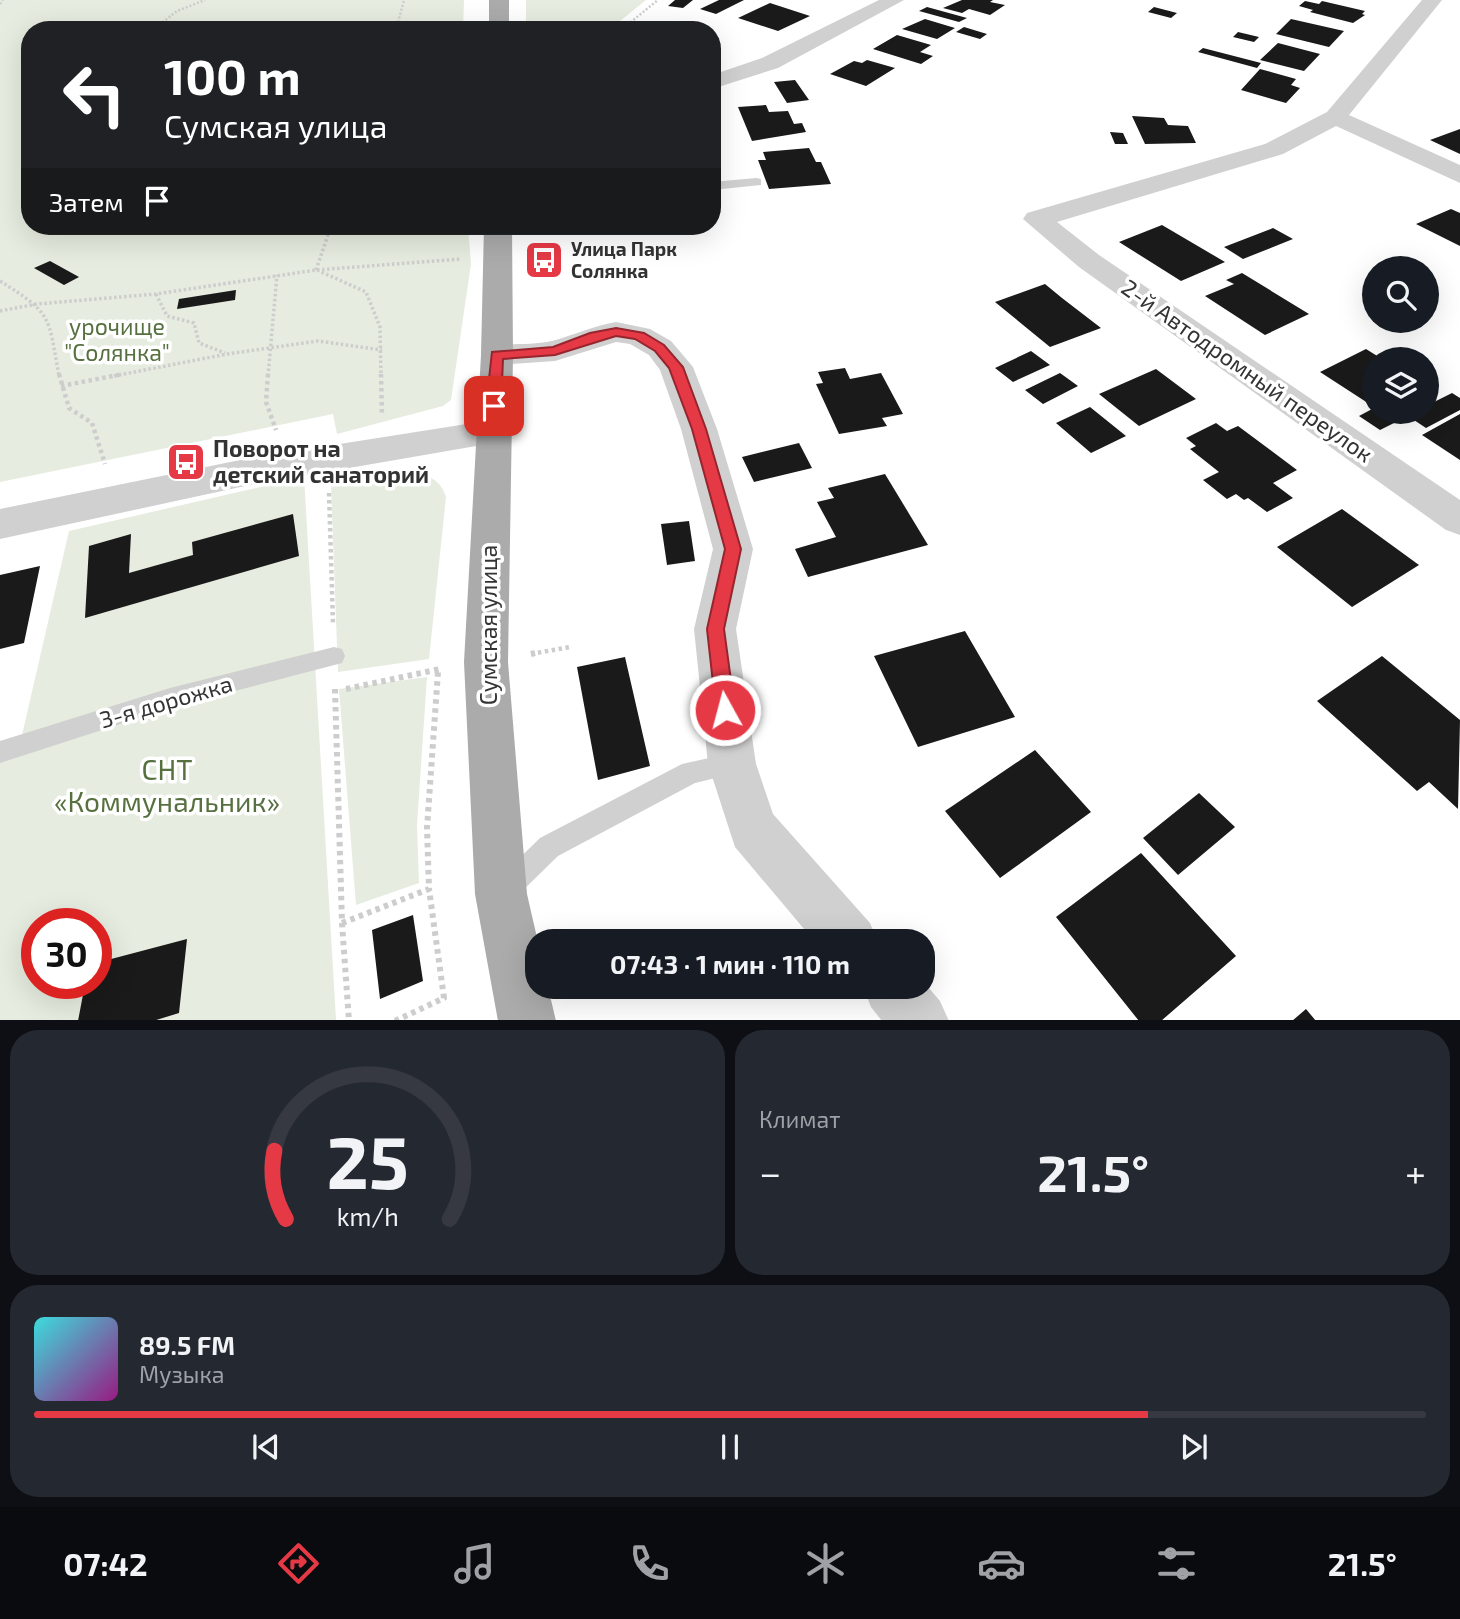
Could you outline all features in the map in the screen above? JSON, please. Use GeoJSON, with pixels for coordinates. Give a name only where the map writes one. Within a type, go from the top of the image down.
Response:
{"type":"FeatureCollection","features":[{"type":"Feature","properties":{"kind":"main road"},"geometry":{"type":"LineString","coordinates":[[499,0],[499,21]]}},
{"type":"Feature","properties":{"kind":"main road","name":"Сумская улица"},"geometry":{"type":"LineString","coordinates":[[497,241],[497,355],[492,432],[486,662],[501,894],[527,1020]]}},
{"type":"Feature","properties":{"kind":"street"},"geometry":{"type":"LineString","coordinates":[[721,79],[771,63],[894,0]]}},
{"type":"Feature","properties":{"kind":"street"},"geometry":{"type":"LineString","coordinates":[[1432,0],[1335,117],[1460,175]]}},
{"type":"Feature","properties":{"kind":"street","name":"2-й Автодромный переулок"},"geometry":{"type":"LineString","coordinates":[[1335,117],[1274,149],[1037,219],[1089,261],[1460,520]]}},
{"type":"Feature","properties":{"kind":"street"},"geometry":{"type":"LineString","coordinates":[[497,355],[555,351],[594,336],[616,332],[639,336],[660,348],[676,367],[699,429],[733,549],[715,629],[732,764],[753,829],[840,929]]}},
{"type":"Feature","properties":{"kind":"street"},"geometry":{"type":"LineString","coordinates":[[0,524],[105,500],[327,458],[492,432]]}},
{"type":"Feature","properties":{"kind":"street"},"geometry":{"type":"LineString","coordinates":[[902,999],[920,1020]]}},
{"type":"Feature","properties":{"kind":"lane"},"geometry":{"type":"LineString","coordinates":[[721,185],[756,182]]}},
{"type":"Feature","properties":{"kind":"lane","name":"3-я дорожка"},"geometry":{"type":"LineString","coordinates":[[0,752],[170,698],[334,656]]}},
{"type":"Feature","properties":{"kind":"lane"},"geometry":{"type":"LineString","coordinates":[[501,894],[549,847],[691,772],[732,764]]}},
{"type":"Feature","properties":{"kind":"path"},"geometry":{"type":"LineString","coordinates":[[0,4],[3,0]]}},
{"type":"Feature","properties":{"kind":"path"},"geometry":{"type":"LineString","coordinates":[[164,21],[177,11],[205,0]]}},
{"type":"Feature","properties":{"kind":"path"},"geometry":{"type":"LineString","coordinates":[[398,21],[404,0]]}},
{"type":"Feature","properties":{"kind":"path"},"geometry":{"type":"LineString","coordinates":[[632,21],[658,0]]}},
{"type":"Feature","properties":{"kind":"path"},"geometry":{"type":"LineString","coordinates":[[316,270],[328,235]]}},
{"type":"Feature","properties":{"kind":"path"},"geometry":{"type":"LineString","coordinates":[[0,311],[37,304],[156,295],[497,241]]}},
{"type":"Feature","properties":{"kind":"path"},"geometry":{"type":"LineString","coordinates":[[316,270],[366,292],[380,327],[382,448]]}},
{"type":"Feature","properties":{"kind":"path"},"geometry":{"type":"LineString","coordinates":[[277,275],[267,402],[290,465]]}},
{"type":"Feature","properties":{"kind":"path"},"geometry":{"type":"LineString","coordinates":[[0,281],[37,304],[49,323],[61,386],[69,408],[92,423],[104,454],[105,500]]}},
{"type":"Feature","properties":{"kind":"path"},"geometry":{"type":"LineString","coordinates":[[156,295],[167,316],[194,323],[199,343],[227,354]]}},
{"type":"Feature","properties":{"kind":"path"},"geometry":{"type":"LineString","coordinates":[[61,386],[227,354],[318,341],[382,350]]}},
{"type":"Feature","properties":{"kind":"path"},"geometry":{"type":"LineString","coordinates":[[327,458],[342,923],[349,1020]]}},
{"type":"Feature","properties":{"kind":"path"},"geometry":{"type":"LineString","coordinates":[[395,1020],[444,998],[429,889],[427,828],[438,669]]}},
{"type":"Feature","properties":{"kind":"path"},"geometry":{"type":"LineString","coordinates":[[342,923],[429,889]]}},
{"type":"Feature","properties":{"kind":"green space","name":"урочище \"Солянка\""},"geometry":{"type":"Polygon","coordinates":[[[0,0],[464,0],[463,21],[21,21],[21,235],[469,235],[471,264],[451,400],[443,406],[337,434],[333,414],[0,482],[0,0]]]}},
{"type":"Feature","properties":{"kind":"green space"},"geometry":{"type":"Polygon","coordinates":[[[526,0],[646,0],[620,21],[526,21],[526,0]]]}},
{"type":"Feature","properties":{"kind":"green space"},"geometry":{"type":"Polygon","coordinates":[[[419,473],[431,477],[440,485],[446,497],[429,659],[338,672],[331,484],[341,474],[419,473]]]}},
{"type":"Feature","properties":{"kind":"green space","name":"СНТ «Коммунальник»"},"geometry":{"type":"Polygon","coordinates":[[[304,477],[336,1020],[0,1020],[0,744],[22,735],[69,531],[304,477]]]}},
{"type":"Feature","properties":{"kind":"green space"},"geometry":{"type":"Polygon","coordinates":[[[427,677],[417,825],[419,883],[356,905],[339,689],[427,677]]]}},
{"type":"Feature","properties":{"kind":"building"},"geometry":{"type":"Polygon","coordinates":[[[675,0],[693,0],[683,8],[668,6],[675,0]]]}},
{"type":"Feature","properties":{"kind":"building"},"geometry":{"type":"Polygon","coordinates":[[[719,0],[744,0],[716,14],[700,9],[719,0]]]}},
{"type":"Feature","properties":{"kind":"building"},"geometry":{"type":"Polygon","coordinates":[[[962,0],[993,0],[990,2],[1005,5],[990,15],[969,9],[962,13],[943,8],[962,0]]]}},
{"type":"Feature","properties":{"kind":"building"},"geometry":{"type":"Polygon","coordinates":[[[1305,1],[1319,4],[1322,1],[1365,11],[1362,14],[1365,15],[1353,23],[1310,12],[1313,10],[1299,6],[1305,1]]]}},
{"type":"Feature","properties":{"kind":"building"},"geometry":{"type":"Polygon","coordinates":[[[770,3],[810,16],[778,31],[738,18],[770,3]]]}},
{"type":"Feature","properties":{"kind":"building"},"geometry":{"type":"Polygon","coordinates":[[[927,7],[967,18],[959,22],[919,11],[927,7]]]}},
{"type":"Feature","properties":{"kind":"building"},"geometry":{"type":"Polygon","coordinates":[[[1154,7],[1177,13],[1171,18],[1148,12],[1154,7]]]}},
{"type":"Feature","properties":{"kind":"building"},"geometry":{"type":"Polygon","coordinates":[[[925,19],[955,28],[937,39],[902,29],[925,19]]]}},
{"type":"Feature","properties":{"kind":"building"},"geometry":{"type":"Polygon","coordinates":[[[1291,19],[1344,31],[1329,47],[1276,34],[1291,19]]]}},
{"type":"Feature","properties":{"kind":"building"},"geometry":{"type":"Polygon","coordinates":[[[964,27],[987,34],[980,39],[956,32],[964,27]]]}},
{"type":"Feature","properties":{"kind":"building"},"geometry":{"type":"Polygon","coordinates":[[[1238,32],[1259,37],[1254,42],[1233,37],[1238,32]]]}},
{"type":"Feature","properties":{"kind":"building"},"geometry":{"type":"Polygon","coordinates":[[[897,35],[931,45],[920,52],[933,56],[921,64],[873,49],[897,35]]]}},
{"type":"Feature","properties":{"kind":"building"},"geometry":{"type":"Polygon","coordinates":[[[1278,43],[1320,54],[1304,71],[1260,60],[1278,43]]]}},
{"type":"Feature","properties":{"kind":"building"},"geometry":{"type":"Polygon","coordinates":[[[1203,48],[1261,63],[1257,68],[1198,52],[1203,48]]]}},
{"type":"Feature","properties":{"kind":"building"},"geometry":{"type":"Polygon","coordinates":[[[867,60],[895,68],[866,86],[830,74],[854,61],[862,63],[867,60]]]}},
{"type":"Feature","properties":{"kind":"building"},"geometry":{"type":"Polygon","coordinates":[[[1260,69],[1296,79],[1291,85],[1300,88],[1286,103],[1241,90],[1260,69]]]}},
{"type":"Feature","properties":{"kind":"building"},"geometry":{"type":"Polygon","coordinates":[[[795,80],[809,100],[787,103],[774,82],[795,80]]]}},
{"type":"Feature","properties":{"kind":"building"},"geometry":{"type":"Polygon","coordinates":[[[766,105],[769,112],[788,111],[794,124],[802,123],[806,132],[752,141],[738,107],[766,105]]]}},
{"type":"Feature","properties":{"kind":"building"},"geometry":{"type":"Polygon","coordinates":[[[1132,116],[1164,118],[1168,125],[1188,126],[1196,143],[1145,144],[1132,116]]]}},
{"type":"Feature","properties":{"kind":"building"},"geometry":{"type":"Polygon","coordinates":[[[1460,129],[1460,154],[1430,140],[1460,129]]]}},
{"type":"Feature","properties":{"kind":"building"},"geometry":{"type":"Polygon","coordinates":[[[1110,132],[1123,133],[1128,144],[1115,144],[1110,132]]]}},
{"type":"Feature","properties":{"kind":"building"},"geometry":{"type":"Polygon","coordinates":[[[809,148],[816,162],[821,162],[831,184],[769,189],[758,160],[766,160],[763,152],[809,148]]]}},
{"type":"Feature","properties":{"kind":"building"},"geometry":{"type":"Polygon","coordinates":[[[1451,209],[1460,213],[1460,246],[1416,224],[1451,209]]]}},
{"type":"Feature","properties":{"kind":"building"},"geometry":{"type":"Polygon","coordinates":[[[1162,225],[1225,262],[1181,281],[1119,242],[1162,225]]]}},
{"type":"Feature","properties":{"kind":"building"},"geometry":{"type":"Polygon","coordinates":[[[1273,228],[1293,239],[1243,259],[1224,247],[1273,228]]]}},
{"type":"Feature","properties":{"kind":"building"},"geometry":{"type":"Polygon","coordinates":[[[50,261],[79,277],[64,285],[34,268],[50,261]]]}},
{"type":"Feature","properties":{"kind":"building"},"geometry":{"type":"Polygon","coordinates":[[[1242,273],[1309,314],[1265,335],[1205,296],[1234,284],[1226,280],[1242,273]]]}},
{"type":"Feature","properties":{"kind":"building"},"geometry":{"type":"Polygon","coordinates":[[[1045,284],[1101,328],[1050,347],[995,302],[1045,284]]]}},
{"type":"Feature","properties":{"kind":"building"},"geometry":{"type":"Polygon","coordinates":[[[236,290],[235,300],[177,309],[179,299],[236,290]]]}},
{"type":"Feature","properties":{"kind":"building"},"geometry":{"type":"Polygon","coordinates":[[[1031,351],[1050,365],[1013,382],[995,368],[1031,351]]]}},
{"type":"Feature","properties":{"kind":"building"},"geometry":{"type":"Polygon","coordinates":[[[1362,351],[1362,399],[1320,372],[1362,351]]]}},
{"type":"Feature","properties":{"kind":"building"},"geometry":{"type":"Polygon","coordinates":[[[845,368],[850,379],[881,373],[903,414],[882,418],[887,426],[839,434],[816,384],[823,383],[818,372],[845,368]]]}},
{"type":"Feature","properties":{"kind":"building"},"geometry":{"type":"Polygon","coordinates":[[[1156,369],[1196,399],[1139,426],[1099,394],[1156,369]]]}},
{"type":"Feature","properties":{"kind":"building"},"geometry":{"type":"Polygon","coordinates":[[[1060,373],[1078,386],[1043,404],[1025,390],[1060,373]]]}},
{"type":"Feature","properties":{"kind":"building"},"geometry":{"type":"Polygon","coordinates":[[[1452,393],[1460,398],[1460,410],[1439,421],[1439,400],[1452,393]]]}},
{"type":"Feature","properties":{"kind":"building"},"geometry":{"type":"Polygon","coordinates":[[[1090,407],[1126,436],[1091,453],[1056,423],[1090,407]]]}},
{"type":"Feature","properties":{"kind":"building"},"geometry":{"type":"Polygon","coordinates":[[[1460,414],[1460,460],[1422,435],[1460,414]]]}},
{"type":"Feature","properties":{"kind":"building"},"geometry":{"type":"Polygon","coordinates":[[[1216,423],[1227,431],[1238,426],[1297,470],[1273,483],[1293,498],[1267,512],[1248,498],[1244,500],[1236,494],[1227,499],[1203,480],[1219,472],[1190,449],[1196,446],[1186,438],[1216,423]]]}},
{"type":"Feature","properties":{"kind":"building"},"geometry":{"type":"Polygon","coordinates":[[[1371,424],[1392,424],[1380,430],[1371,424]]]}},
{"type":"Feature","properties":{"kind":"building"},"geometry":{"type":"Polygon","coordinates":[[[799,443],[812,468],[754,482],[742,457],[799,443]]]}},
{"type":"Feature","properties":{"kind":"building"},"geometry":{"type":"Polygon","coordinates":[[[885,474],[928,545],[808,577],[795,549],[836,537],[817,502],[834,498],[828,488],[885,474]]]}},
{"type":"Feature","properties":{"kind":"building"},"geometry":{"type":"Polygon","coordinates":[[[1342,509],[1419,565],[1352,607],[1277,547],[1342,509]]]}},
{"type":"Feature","properties":{"kind":"building"},"geometry":{"type":"Polygon","coordinates":[[[293,514],[299,556],[85,618],[89,546],[131,534],[129,573],[193,555],[192,542],[293,514]]]}},
{"type":"Feature","properties":{"kind":"building"},"geometry":{"type":"Polygon","coordinates":[[[689,521],[695,561],[667,565],[661,524],[689,521]]]}},
{"type":"Feature","properties":{"kind":"building"},"geometry":{"type":"Polygon","coordinates":[[[40,566],[24,643],[0,649],[0,575],[40,566]]]}},
{"type":"Feature","properties":{"kind":"building"},"geometry":{"type":"Polygon","coordinates":[[[965,631],[1015,717],[918,747],[874,656],[965,631]]]}},
{"type":"Feature","properties":{"kind":"building"},"geometry":{"type":"Polygon","coordinates":[[[1382,656],[1460,720],[1458,809],[1429,782],[1417,791],[1317,701],[1382,656]]]}},
{"type":"Feature","properties":{"kind":"building"},"geometry":{"type":"Polygon","coordinates":[[[625,657],[650,766],[598,780],[577,667],[625,657]]]}},
{"type":"Feature","properties":{"kind":"building"},"geometry":{"type":"Polygon","coordinates":[[[1035,750],[1091,812],[1000,878],[945,811],[1035,750]]]}},
{"type":"Feature","properties":{"kind":"building"},"geometry":{"type":"Polygon","coordinates":[[[1199,793],[1235,827],[1178,875],[1143,838],[1199,793]]]}},
{"type":"Feature","properties":{"kind":"building"},"geometry":{"type":"Polygon","coordinates":[[[1141,853],[1236,956],[1162,1020],[1138,1020],[1056,917],[1141,853]]]}},
{"type":"Feature","properties":{"kind":"building"},"geometry":{"type":"Polygon","coordinates":[[[413,915],[423,981],[380,999],[372,930],[413,915]]]}},
{"type":"Feature","properties":{"kind":"building"},"geometry":{"type":"Polygon","coordinates":[[[187,939],[179,1013],[156,1020],[78,1020],[82,999],[112,999],[112,959],[187,939]]]}},
{"type":"Feature","properties":{"kind":"building"},"geometry":{"type":"Polygon","coordinates":[[[1306,1009],[1315,1020],[1293,1020],[1306,1009]]]}},
{"type":"Feature","properties":{"kind":"place","name":"Улица Парк Солянка"},"geometry":{"type":"Point","coordinates":[544,260]}},
{"type":"Feature","properties":{"kind":"place","name":"Поворот на детский санаторий"},"geometry":{"type":"Point","coordinates":[186,462]}},
{"type":"Feature","properties":{"kind":"route"},"geometry":{"type":"LineString","coordinates":[[494,406],[497,355],[555,351],[594,336],[616,332],[639,336],[660,348],[676,367],[699,429],[733,549],[715,629],[725,710]]}}]}
